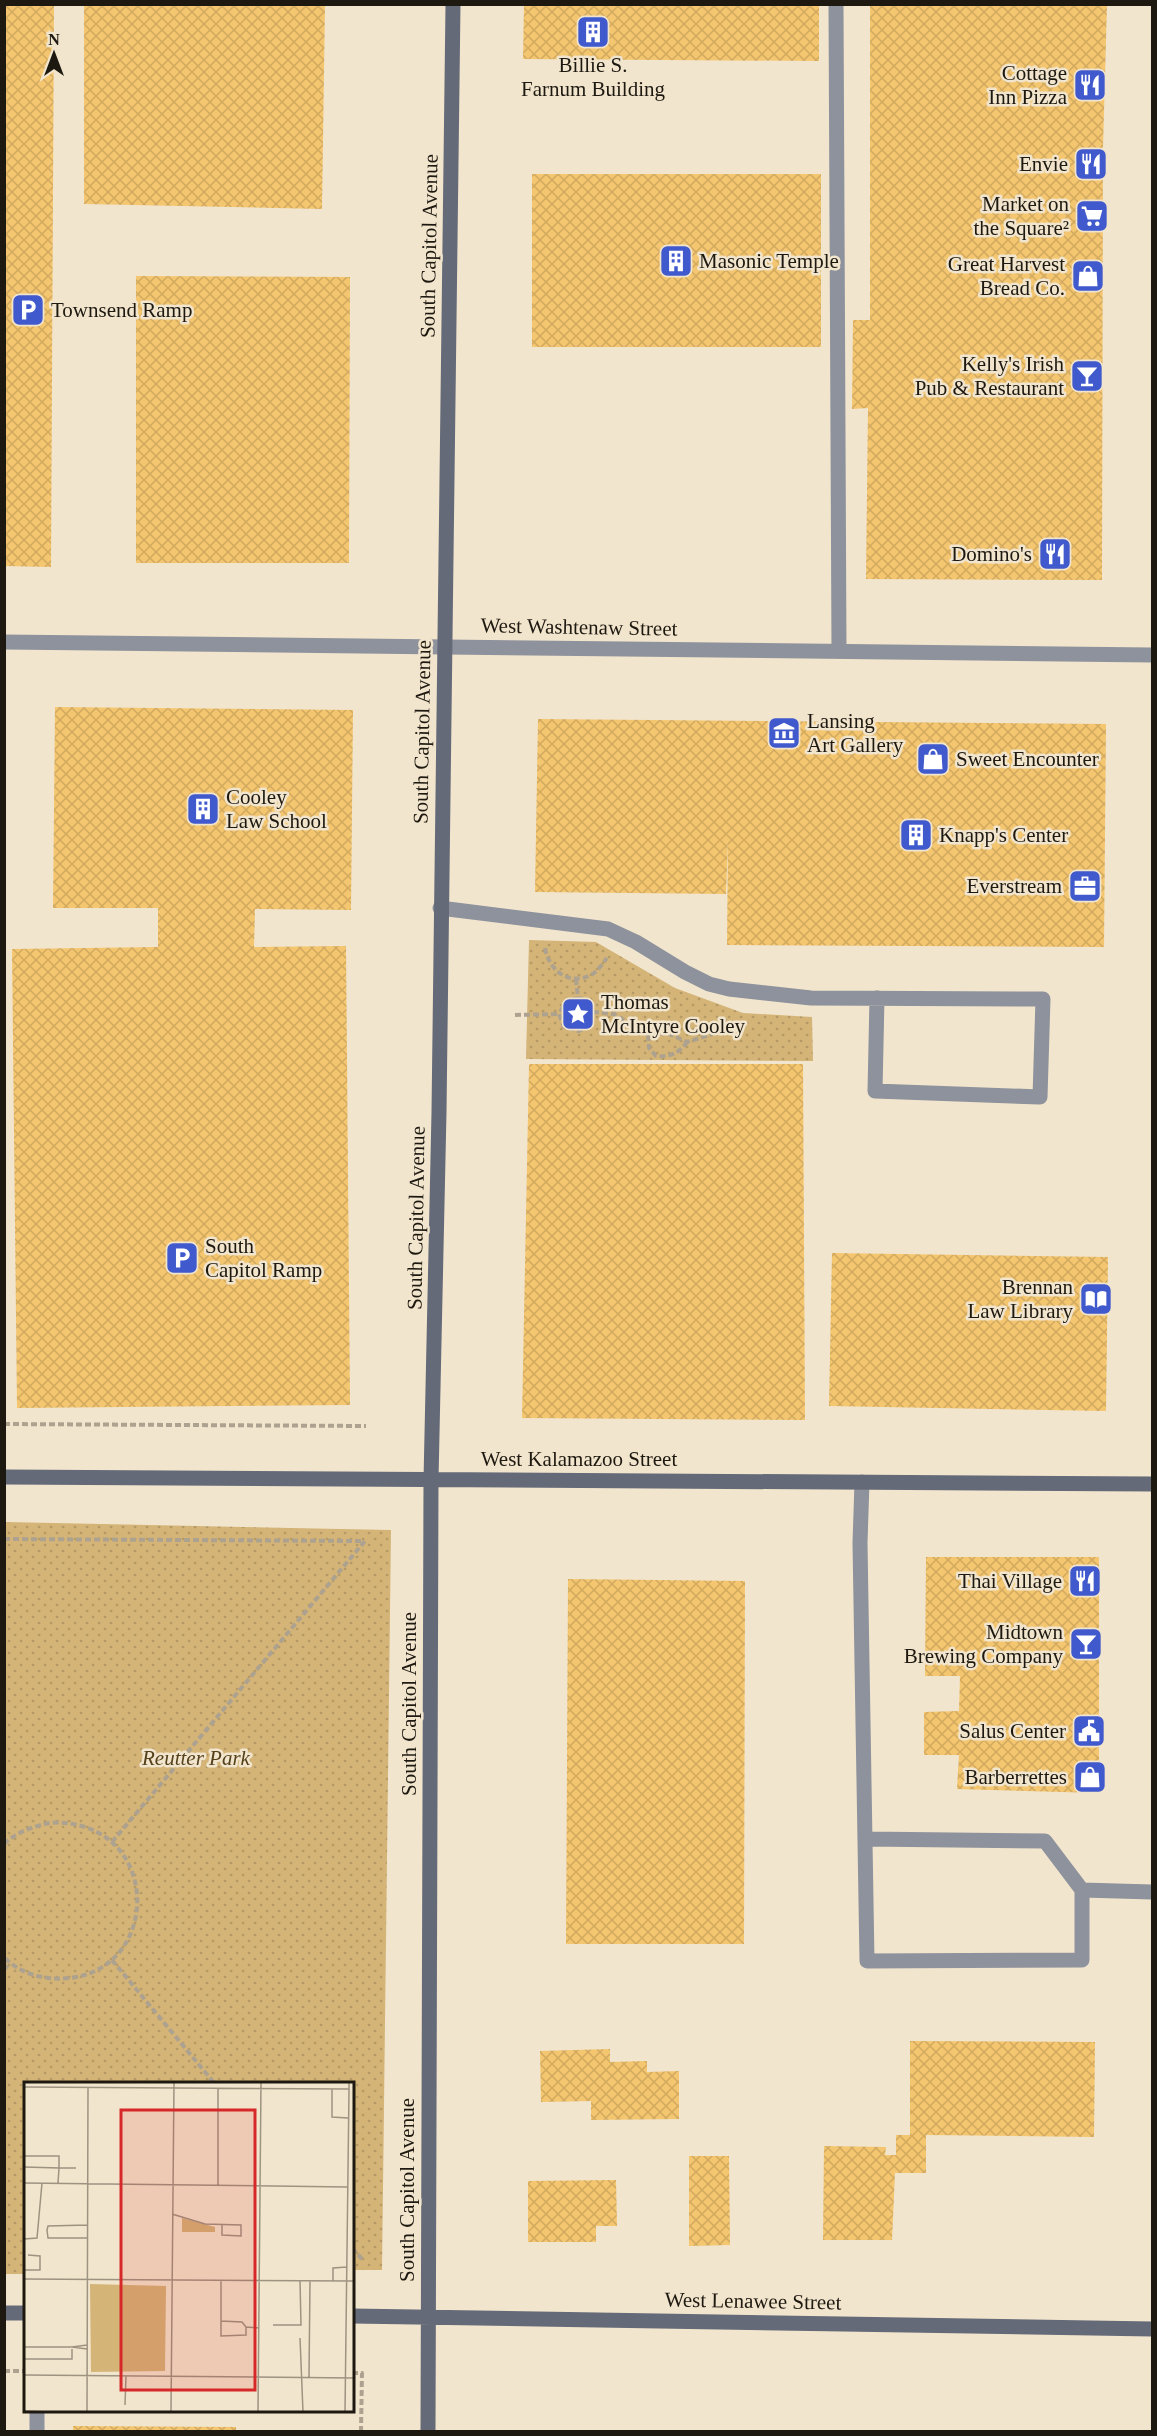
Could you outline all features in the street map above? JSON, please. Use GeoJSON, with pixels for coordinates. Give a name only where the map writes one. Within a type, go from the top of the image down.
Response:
{"type":"FeatureCollection","features":[{"type":"Feature","properties":{"kind":"street","name":"South Capitol Avenue"},"geometry":{"type":"LineString","coordinates":[[428,2432],[431,1480],[439,1112],[453,4]]}},
{"type":"Feature","properties":{"kind":"street"},"geometry":{"type":"LineString","coordinates":[[836,4],[838,651]]}},
{"type":"Feature","properties":{"kind":"street","name":"West Washtenaw Street"},"geometry":{"type":"LineString","coordinates":[[4,642],[1152,655]]}},
{"type":"Feature","properties":{"kind":"street"},"geometry":{"type":"LineString","coordinates":[[440,908],[608,929],[636,942],[709,984],[729,989],[811,998],[877,998],[1043,999],[1040,1097],[875,1090],[877,998]]}},
{"type":"Feature","properties":{"kind":"street","name":"West Kalamazoo Street"},"geometry":{"type":"LineString","coordinates":[[4,1477],[1152,1484]]}},
{"type":"Feature","properties":{"kind":"street"},"geometry":{"type":"LineString","coordinates":[[862,1482],[860,1543],[867,1839],[867,1961],[1082,1960],[1082,1890],[1045,1840],[867,1839]]}},
{"type":"Feature","properties":{"kind":"street"},"geometry":{"type":"LineString","coordinates":[[1082,1890],[1152,1892]]}},
{"type":"Feature","properties":{"kind":"street"},"geometry":{"type":"LineString","coordinates":[[4,2313],[24,2313]]}},
{"type":"Feature","properties":{"kind":"street","name":"West Lenawee Street"},"geometry":{"type":"LineString","coordinates":[[354,2316],[1152,2329]]}},
{"type":"Feature","properties":{"kind":"street"},"geometry":{"type":"LineString","coordinates":[[37,2432],[38,2412]]}},
{"type":"Feature","properties":{"kind":"path"},"geometry":{"type":"LineString","coordinates":[[544,944],[547,960],[562,976],[576,979],[593,975],[608,957]]}},
{"type":"Feature","properties":{"kind":"path"},"geometry":{"type":"LineString","coordinates":[[576,979],[578,998]]}},
{"type":"Feature","properties":{"kind":"path"},"geometry":{"type":"LineString","coordinates":[[578,998],[589,1001],[593,1012],[589,1026],[579,1031],[564,1027],[559,1014],[566,1001],[578,998]]}},
{"type":"Feature","properties":{"kind":"path"},"geometry":{"type":"LineString","coordinates":[[593,1012],[614,1014],[648,1035],[667,1033],[687,1041],[710,1035],[723,1026],[725,1017]]}},
{"type":"Feature","properties":{"kind":"path"},"geometry":{"type":"LineString","coordinates":[[515,1015],[559,1014]]}},
{"type":"Feature","properties":{"kind":"path"},"geometry":{"type":"LineString","coordinates":[[648,1035],[649,1048],[656,1056],[667,1057],[680,1051],[687,1041]]}},
{"type":"Feature","properties":{"kind":"path"},"geometry":{"type":"LineString","coordinates":[[4,1424],[366,1426]]}},
{"type":"Feature","properties":{"kind":"path"},"geometry":{"type":"LineString","coordinates":[[4,1539],[365,1541],[112,1842]]}},
{"type":"Feature","properties":{"kind":"path"},"geometry":{"type":"LineString","coordinates":[[4,1844],[27,1828],[50,1823],[72,1823],[94,1830],[112,1842],[129,1863],[137,1888],[137,1914],[128,1940],[112,1960],[88,1975],[62,1980],[34,1976],[10,1963],[4,1957]]}},
{"type":"Feature","properties":{"kind":"path"},"geometry":{"type":"LineString","coordinates":[[4,1835],[8,1840]]}},
{"type":"Feature","properties":{"kind":"path"},"geometry":{"type":"LineString","coordinates":[[112,1960],[213,2082]]}},
{"type":"Feature","properties":{"kind":"path"},"geometry":{"type":"LineString","coordinates":[[4,1970],[10,1963]]}},
{"type":"Feature","properties":{"kind":"path"},"geometry":{"type":"LineString","coordinates":[[354,2250],[363,2260]]}},
{"type":"Feature","properties":{"kind":"path"},"geometry":{"type":"LineString","coordinates":[[4,2371],[24,2371]]}},
{"type":"Feature","properties":{"kind":"path"},"geometry":{"type":"LineString","coordinates":[[354,2373],[362,2373],[361,2432]]}},
{"type":"Feature","properties":{"kind":"green space"},"geometry":{"type":"Polygon","coordinates":[[[529,940],[596,942],[675,988],[743,1013],[812,1017],[813,1061],[526,1059],[529,940]]]}},
{"type":"Feature","properties":{"kind":"green space","name":"Reutter Park"},"geometry":{"type":"Polygon","coordinates":[[[5,1522],[391,1530],[382,2270],[354,2270],[354,2082],[24,2082],[24,2274],[5,2274],[5,1522]]]}},
{"type":"Feature","properties":{"kind":"building","name":"Townsend Ramp"},"geometry":{"type":"Polygon","coordinates":[[[4,4],[54,4],[51,567],[4,566],[4,4]]]}},
{"type":"Feature","properties":{"kind":"building"},"geometry":{"type":"Polygon","coordinates":[[[84,4],[325,4],[322,209],[84,204],[84,4]]]}},
{"type":"Feature","properties":{"kind":"building"},"geometry":{"type":"Polygon","coordinates":[[[524,4],[819,4],[819,61],[523,59],[524,4]]]}},
{"type":"Feature","properties":{"kind":"building"},"geometry":{"type":"Polygon","coordinates":[[[870,4],[1107,4],[1103,148],[1102,580],[866,579],[868,408],[852,409],[853,320],[870,320],[870,4]]]}},
{"type":"Feature","properties":{"kind":"building","name":"Masonic Temple"},"geometry":{"type":"Polygon","coordinates":[[[532,174],[821,174],[821,347],[532,347],[532,174]]]}},
{"type":"Feature","properties":{"kind":"building"},"geometry":{"type":"Polygon","coordinates":[[[136,276],[350,277],[349,563],[136,563],[136,276]]]}},
{"type":"Feature","properties":{"kind":"building","name":"South Capitol Ramp"},"geometry":{"type":"Polygon","coordinates":[[[55,707],[353,710],[351,910],[255,909],[254,947],[346,946],[350,1405],[17,1408],[12,949],[158,947],[158,908],[53,908],[55,707]]]}},
{"type":"Feature","properties":{"kind":"building","name":"Knapp's Center"},"geometry":{"type":"Polygon","coordinates":[[[538,719],[1106,724],[1104,947],[727,945],[728,839],[726,894],[535,892],[538,719]]]}},
{"type":"Feature","properties":{"kind":"building"},"geometry":{"type":"Polygon","coordinates":[[[529,1064],[803,1064],[805,1420],[522,1418],[529,1064]]]}},
{"type":"Feature","properties":{"kind":"building"},"geometry":{"type":"Polygon","coordinates":[[[832,1253],[1108,1257],[1106,1411],[829,1406],[832,1253]]]}},
{"type":"Feature","properties":{"kind":"building"},"geometry":{"type":"Polygon","coordinates":[[[926,1557],[1099,1557],[1099,1793],[957,1789],[959,1755],[924,1755],[924,1712],[959,1711],[960,1676],[925,1676],[926,1557]]]}},
{"type":"Feature","properties":{"kind":"building"},"geometry":{"type":"Polygon","coordinates":[[[568,1579],[745,1581],[744,1944],[566,1944],[568,1579]]]}},
{"type":"Feature","properties":{"kind":"building"},"geometry":{"type":"Polygon","coordinates":[[[910,2041],[1095,2042],[1094,2137],[926,2135],[926,2173],[895,2173],[892,2240],[823,2240],[824,2146],[886,2147],[885,2155],[896,2155],[896,2135],[910,2135],[910,2041]]]}},
{"type":"Feature","properties":{"kind":"building"},"geometry":{"type":"Polygon","coordinates":[[[610,2049],[610,2062],[647,2061],[647,2072],[679,2071],[679,2119],[591,2120],[591,2101],[541,2102],[540,2051],[610,2049]]]}},
{"type":"Feature","properties":{"kind":"building"},"geometry":{"type":"Polygon","coordinates":[[[689,2156],[729,2156],[730,2245],[689,2246],[689,2156]]]}},
{"type":"Feature","properties":{"kind":"building"},"geometry":{"type":"Polygon","coordinates":[[[616,2180],[617,2226],[596,2226],[596,2242],[528,2242],[528,2181],[616,2180]]]}},
{"type":"Feature","properties":{"kind":"building"},"geometry":{"type":"Polygon","coordinates":[[[73,2426],[236,2427],[236,2432],[73,2432],[73,2426]]]}},
{"type":"Feature","properties":{"kind":"place","name":"Billie S. Farnum Building"},"geometry":{"type":"Point","coordinates":[593,32]}},
{"type":"Feature","properties":{"kind":"place","name":"Cottage Inn Pizza"},"geometry":{"type":"Point","coordinates":[1090,85]}},
{"type":"Feature","properties":{"kind":"place","name":"Envie"},"geometry":{"type":"Point","coordinates":[1091,164]}},
{"type":"Feature","properties":{"kind":"place","name":"Market on the Square²"},"geometry":{"type":"Point","coordinates":[1092,216]}},
{"type":"Feature","properties":{"kind":"place","name":"Masonic Temple"},"geometry":{"type":"Point","coordinates":[676,261]}},
{"type":"Feature","properties":{"kind":"place","name":"Great Harvest Bread Co."},"geometry":{"type":"Point","coordinates":[1088,276]}},
{"type":"Feature","properties":{"kind":"place","name":"Townsend Ramp"},"geometry":{"type":"Point","coordinates":[28,310]}},
{"type":"Feature","properties":{"kind":"place","name":"Kelly's Irish Pub & Restaurant"},"geometry":{"type":"Point","coordinates":[1087,376]}},
{"type":"Feature","properties":{"kind":"place","name":"Domino's"},"geometry":{"type":"Point","coordinates":[1055,554]}},
{"type":"Feature","properties":{"kind":"place","name":"Lansing Art Gallery"},"geometry":{"type":"Point","coordinates":[784,733]}},
{"type":"Feature","properties":{"kind":"place","name":"Sweet Encounter"},"geometry":{"type":"Point","coordinates":[933,759]}},
{"type":"Feature","properties":{"kind":"place","name":"Cooley Law School"},"geometry":{"type":"Point","coordinates":[203,809]}},
{"type":"Feature","properties":{"kind":"place","name":"Knapp's Center"},"geometry":{"type":"Point","coordinates":[916,835]}},
{"type":"Feature","properties":{"kind":"place","name":"Everstream"},"geometry":{"type":"Point","coordinates":[1085,886]}},
{"type":"Feature","properties":{"kind":"place","name":"Thomas McIntyre Cooley"},"geometry":{"type":"Point","coordinates":[578,1014]}},
{"type":"Feature","properties":{"kind":"place","name":"South Capitol Ramp"},"geometry":{"type":"Point","coordinates":[182,1258]}},
{"type":"Feature","properties":{"kind":"place","name":"Brennan Law Library"},"geometry":{"type":"Point","coordinates":[1096,1299]}},
{"type":"Feature","properties":{"kind":"place","name":"Thai Village"},"geometry":{"type":"Point","coordinates":[1085,1581]}},
{"type":"Feature","properties":{"kind":"place","name":"Midtown Brewing Company"},"geometry":{"type":"Point","coordinates":[1086,1644]}},
{"type":"Feature","properties":{"kind":"place","name":"Salus Center"},"geometry":{"type":"Point","coordinates":[1089,1731]}},
{"type":"Feature","properties":{"kind":"place","name":"Barberrettes"},"geometry":{"type":"Point","coordinates":[1090,1777]}}]}
